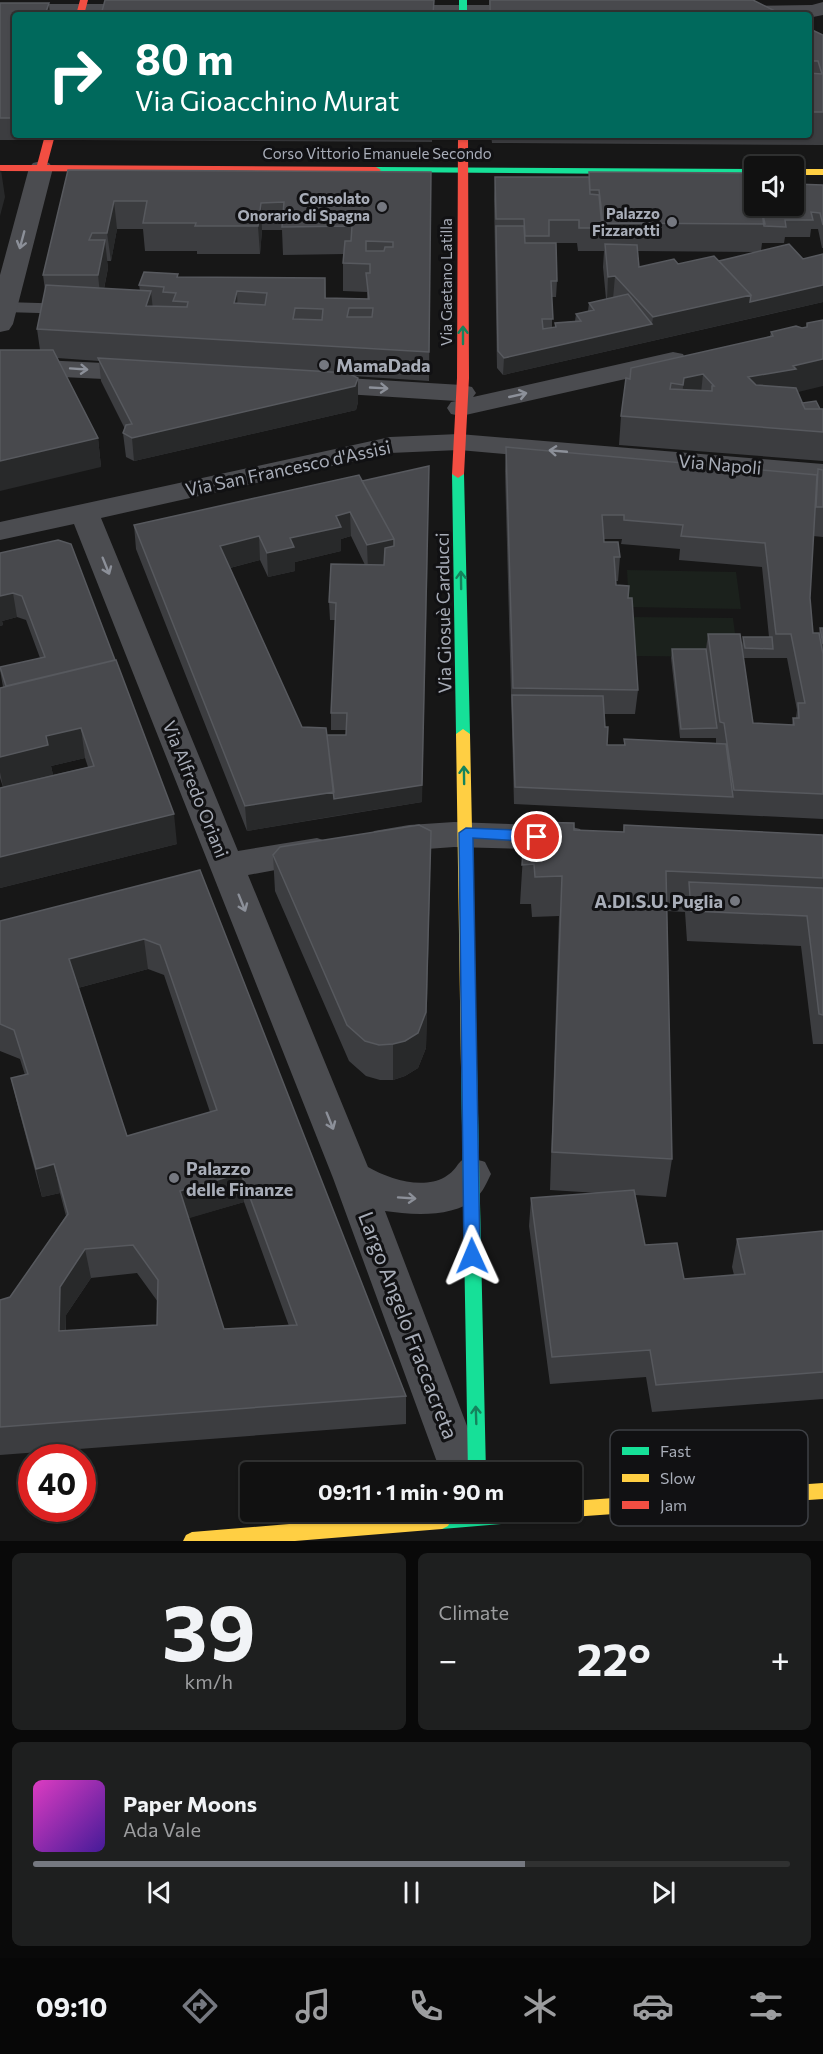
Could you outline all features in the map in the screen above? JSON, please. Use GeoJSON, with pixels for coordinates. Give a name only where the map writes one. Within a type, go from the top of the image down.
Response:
{"type":"FeatureCollection","features":[{"type":"Feature","properties":{"kind":"street"},"geometry":{"type":"LineString","coordinates":[[0,10],[82,8],[170,10]]}},
{"type":"Feature","properties":{"kind":"street"},"geometry":{"type":"LineString","coordinates":[[800,12],[823,8]]}},
{"type":"Feature","properties":{"kind":"street"},"geometry":{"type":"LineString","coordinates":[[368,11],[463,9],[549,12]]}},
{"type":"Feature","properties":{"kind":"street"},"geometry":{"type":"LineString","coordinates":[[2,315],[49,138]]}},
{"type":"Feature","properties":{"kind":"street","name":"Via Gaetano Latilla"},"geometry":{"type":"LineString","coordinates":[[461,401],[463,138]]}},
{"type":"Feature","properties":{"kind":"street","name":"Corso Vittorio Emanuele Secondo"},"geometry":{"type":"LineString","coordinates":[[0,168],[744,172]]}},
{"type":"Feature","properties":{"kind":"street"},"geometry":{"type":"LineString","coordinates":[[804,172],[823,172]]}},
{"type":"Feature","properties":{"kind":"street"},"geometry":{"type":"LineString","coordinates":[[284,382],[461,401],[696,355]]}},
{"type":"Feature","properties":{"kind":"street"},"geometry":{"type":"LineString","coordinates":[[0,366],[168,375]]}},
{"type":"Feature","properties":{"kind":"street","name":"Via Giosuè Carducci"},"geometry":{"type":"LineString","coordinates":[[461,401],[459,442],[466,833]]}},
{"type":"Feature","properties":{"kind":"street","name":"Via San Francesco d'Assisi"},"geometry":{"type":"LineString","coordinates":[[0,531],[390,445],[459,442],[616,455]]}},
{"type":"Feature","properties":{"kind":"street","name":"Via Napoli"},"geometry":{"type":"LineString","coordinates":[[616,455],[823,473]]}},
{"type":"Feature","properties":{"kind":"street","name":"Via Alfredo Oriani"},"geometry":{"type":"LineString","coordinates":[[84,512],[308,1067]]}},
{"type":"Feature","properties":{"kind":"street"},"geometry":{"type":"LineString","coordinates":[[227,866],[417,836],[466,833],[597,840]]}},
{"type":"Feature","properties":{"kind":"street","name":"Largo Angelo Fraccacreta"},"geometry":{"type":"LineString","coordinates":[[466,833],[477,1462]]}},
{"type":"Feature","properties":{"kind":"street","name":"Largo Angelo Fraccacreta"},"geometry":{"type":"LineString","coordinates":[[308,1067],[353,1178],[459,1462]]}},
{"type":"Feature","properties":{"kind":"street","name":"Largo Angelo Fraccacreta"},"geometry":{"type":"LineString","coordinates":[[353,1178],[381,1194],[417,1199],[445,1196],[462,1187],[471,1174]]}},
{"type":"Feature","properties":{"kind":"street"},"geometry":{"type":"LineString","coordinates":[[808,1492],[823,1491]]}},
{"type":"Feature","properties":{"kind":"street"},"geometry":{"type":"LineString","coordinates":[[582,1508],[610,1506]]}},
{"type":"Feature","properties":{"kind":"street"},"geometry":{"type":"LineString","coordinates":[[192,1541],[385,1522]]}},
{"type":"Feature","properties":{"kind":"lane"},"geometry":{"type":"LineString","coordinates":[[2,315],[92,309]]}},
{"type":"Feature","properties":{"kind":"shaded area"},"geometry":{"type":"Polygon","coordinates":[[[627,570],[736,572],[741,609],[629,607],[627,570]]]}},
{"type":"Feature","properties":{"kind":"shaded area"},"geometry":{"type":"Polygon","coordinates":[[[633,617],[733,618],[738,657],[636,656],[633,617]]]}},
{"type":"Feature","properties":{"kind":"building"},"geometry":{"type":"Polygon","coordinates":[[[105,0],[434,0],[433,12],[102,12],[105,0]]]}},
{"type":"Feature","properties":{"kind":"building"},"geometry":{"type":"Polygon","coordinates":[[[490,0],[753,0],[777,12],[542,11],[490,12],[490,0]]]}},
{"type":"Feature","properties":{"kind":"building"},"geometry":{"type":"Polygon","coordinates":[[[0,3],[49,3],[46,12],[12,12],[12,118],[0,118],[0,3]]]}},
{"type":"Feature","properties":{"kind":"building"},"geometry":{"type":"Polygon","coordinates":[[[812,30],[823,35],[823,112],[812,112],[812,73],[822,74],[818,61],[812,61],[812,30]]]}},
{"type":"Feature","properties":{"kind":"building"},"geometry":{"type":"Polygon","coordinates":[[[68,170],[431,172],[429,352],[37,329],[46,285],[151,291],[146,306],[187,307],[188,302],[173,301],[176,293],[163,292],[164,287],[139,285],[144,272],[178,274],[177,277],[325,278],[325,298],[369,299],[366,273],[370,273],[370,264],[343,263],[345,241],[351,241],[352,226],[282,227],[284,202],[261,203],[258,226],[195,226],[196,223],[143,223],[147,201],[114,201],[107,233],[92,233],[89,240],[105,240],[98,275],[43,275],[68,170]],[[366,241],[366,251],[384,251],[385,247],[393,247],[393,242],[366,241]],[[237,291],[234,303],[265,305],[267,293],[237,291]],[[295,308],[293,319],[322,320],[323,309],[295,308]],[[349,308],[347,317],[372,317],[373,308],[349,308]]]}},
{"type":"Feature","properties":{"kind":"building"},"geometry":{"type":"Polygon","coordinates":[[[589,172],[744,173],[744,216],[763,216],[765,224],[603,223],[599,190],[590,190],[589,172]]]}},
{"type":"Feature","properties":{"kind":"building"},"geometry":{"type":"Polygon","coordinates":[[[495,177],[589,177],[590,194],[599,195],[602,228],[579,228],[579,220],[549,220],[549,236],[525,236],[524,219],[496,219],[495,177]]]}},
{"type":"Feature","properties":{"kind":"building"},"geometry":{"type":"Polygon","coordinates":[[[804,184],[823,185],[823,225],[820,213],[811,212],[813,220],[785,220],[786,227],[764,226],[762,216],[804,216],[804,184]]]}},
{"type":"Feature","properties":{"kind":"building"},"geometry":{"type":"Polygon","coordinates":[[[496,226],[524,226],[525,243],[556,243],[557,281],[551,281],[553,319],[542,319],[543,329],[556,327],[555,323],[581,321],[576,314],[594,310],[589,303],[628,294],[652,324],[504,358],[498,351],[496,226]]]}},
{"type":"Feature","properties":{"kind":"building"},"geometry":{"type":"Polygon","coordinates":[[[605,244],[637,245],[639,267],[674,259],[678,264],[714,256],[751,295],[653,317],[615,276],[608,277],[605,244]]]}},
{"type":"Feature","properties":{"kind":"building"},"geometry":{"type":"Polygon","coordinates":[[[789,244],[803,259],[823,254],[823,285],[750,302],[751,295],[719,261],[789,244]]]}},
{"type":"Feature","properties":{"kind":"building"},"geometry":{"type":"Polygon","coordinates":[[[823,320],[823,359],[793,366],[796,369],[748,377],[756,385],[796,388],[805,409],[823,409],[823,432],[621,416],[626,378],[630,379],[631,368],[773,336],[771,332],[796,326],[807,327],[807,323],[823,320]],[[703,374],[684,378],[683,385],[671,383],[670,389],[712,391],[712,386],[714,386],[703,374]]]}},
{"type":"Feature","properties":{"kind":"building"},"geometry":{"type":"Polygon","coordinates":[[[0,350],[53,350],[98,438],[0,461],[0,350]]]}},
{"type":"Feature","properties":{"kind":"building"},"geometry":{"type":"Polygon","coordinates":[[[98,358],[348,373],[358,378],[355,386],[132,438],[123,433],[126,425],[132,424],[98,358]]]}},
{"type":"Feature","properties":{"kind":"building"},"geometry":{"type":"Polygon","coordinates":[[[816,401],[820,409],[805,409],[802,403],[816,401]]]}},
{"type":"Feature","properties":{"kind":"building"},"geometry":{"type":"Polygon","coordinates":[[[506,447],[817,475],[810,598],[813,633],[819,633],[823,654],[823,794],[734,790],[724,723],[720,722],[708,634],[740,634],[753,723],[794,725],[793,718],[799,718],[798,703],[805,703],[791,634],[776,634],[765,543],[681,536],[683,525],[624,520],[624,515],[602,515],[604,542],[618,542],[620,557],[614,557],[616,585],[629,586],[628,598],[632,598],[638,690],[513,688],[506,447]]]}},
{"type":"Feature","properties":{"kind":"building"},"geometry":{"type":"Polygon","coordinates":[[[429,466],[422,785],[334,799],[327,735],[346,735],[347,713],[331,713],[336,603],[329,602],[331,564],[384,565],[385,548],[394,546],[394,539],[362,481],[429,466]]]}},
{"type":"Feature","properties":{"kind":"building"},"geometry":{"type":"Polygon","coordinates":[[[818,469],[823,470],[823,507],[816,507],[818,469]]]}},
{"type":"Feature","properties":{"kind":"building"},"geometry":{"type":"Polygon","coordinates":[[[359,475],[394,539],[367,545],[350,512],[336,516],[341,527],[290,538],[294,547],[267,553],[259,536],[220,546],[302,727],[326,728],[334,792],[245,806],[134,525],[359,475]]]}},
{"type":"Feature","properties":{"kind":"building"},"geometry":{"type":"Polygon","coordinates":[[[58,540],[71,544],[115,660],[6,686],[0,667],[45,657],[22,596],[13,593],[0,596],[0,553],[58,540]]]}},
{"type":"Feature","properties":{"kind":"building"},"geometry":{"type":"Polygon","coordinates":[[[820,628],[823,628],[823,644],[820,628]]]}},
{"type":"Feature","properties":{"kind":"building"},"geometry":{"type":"Polygon","coordinates":[[[743,637],[772,637],[773,649],[745,648],[743,637]]]}},
{"type":"Feature","properties":{"kind":"building"},"geometry":{"type":"Polygon","coordinates":[[[672,649],[706,649],[717,728],[681,729],[672,649]]]}},
{"type":"Feature","properties":{"kind":"building"},"geometry":{"type":"Polygon","coordinates":[[[116,660],[174,814],[0,857],[0,788],[94,766],[81,728],[46,736],[48,745],[0,757],[0,688],[116,660]]]}},
{"type":"Feature","properties":{"kind":"building"},"geometry":{"type":"Polygon","coordinates":[[[512,695],[603,696],[605,727],[608,727],[607,745],[625,745],[624,739],[726,744],[733,797],[515,787],[512,695]]]}},
{"type":"Feature","properties":{"kind":"building"},"geometry":{"type":"Polygon","coordinates":[[[525,822],[574,823],[574,830],[624,832],[624,825],[823,835],[823,878],[666,871],[672,1159],[552,1152],[562,876],[535,877],[534,864],[522,865],[525,822]]]}},
{"type":"Feature","properties":{"kind":"building"},"geometry":{"type":"Polygon","coordinates":[[[419,825],[431,831],[426,1012],[418,1033],[405,1041],[379,1045],[365,1041],[347,1025],[273,855],[280,847],[419,825]]]}},
{"type":"Feature","properties":{"kind":"building","name":"Palazzo delle Finanze"},"geometry":{"type":"Polygon","coordinates":[[[200,870],[406,1396],[0,1427],[0,1300],[10,1297],[68,1214],[54,1164],[36,1169],[11,1078],[28,1074],[14,1030],[0,1024],[0,921],[200,870]],[[144,939],[69,959],[127,1136],[217,1110],[160,945],[144,939]],[[241,1173],[180,1191],[224,1329],[297,1325],[241,1173]],[[133,1245],[85,1249],[60,1287],[59,1331],[157,1325],[158,1280],[133,1245]]]}},
{"type":"Feature","properties":{"kind":"building"},"geometry":{"type":"Polygon","coordinates":[[[689,882],[823,888],[823,1015],[819,1014],[807,916],[691,911],[689,882]]]}},
{"type":"Feature","properties":{"kind":"building"},"geometry":{"type":"Polygon","coordinates":[[[634,1190],[645,1245],[677,1243],[684,1279],[745,1274],[737,1239],[823,1231],[823,1372],[656,1385],[650,1350],[552,1357],[531,1198],[634,1190]]]}},
{"type":"Feature","properties":{"kind":"traffic: fast"},"geometry":{"type":"LineString","coordinates":[[463,0],[463,12]]}},
{"type":"Feature","properties":{"kind":"traffic: fast"},"geometry":{"type":"LineString","coordinates":[[376,170],[744,172]]}},
{"type":"Feature","properties":{"kind":"traffic: fast"},"geometry":{"type":"LineString","coordinates":[[458,474],[463,734]]}},
{"type":"Feature","properties":{"kind":"traffic: fast"},"geometry":{"type":"LineString","coordinates":[[469,1068],[477,1462]]}},
{"type":"Feature","properties":{"kind":"traffic: slow"},"geometry":{"type":"LineString","coordinates":[[804,172],[823,172]]}},
{"type":"Feature","properties":{"kind":"traffic: slow"},"geometry":{"type":"LineString","coordinates":[[463,734],[469,1068]]}},
{"type":"Feature","properties":{"kind":"traffic: slow"},"geometry":{"type":"LineString","coordinates":[[808,1492],[823,1491]]}},
{"type":"Feature","properties":{"kind":"traffic: slow"},"geometry":{"type":"LineString","coordinates":[[582,1508],[610,1506]]}},
{"type":"Feature","properties":{"kind":"traffic: slow"},"geometry":{"type":"LineString","coordinates":[[192,1541],[418,1522]]}},
{"type":"Feature","properties":{"kind":"traffic: jam"},"geometry":{"type":"LineString","coordinates":[[81,12],[84,0]]}},
{"type":"Feature","properties":{"kind":"traffic: jam"},"geometry":{"type":"LineString","coordinates":[[41,168],[49,138]]}},
{"type":"Feature","properties":{"kind":"traffic: jam"},"geometry":{"type":"LineString","coordinates":[[458,474],[463,378],[463,138]]}},
{"type":"Feature","properties":{"kind":"traffic: jam"},"geometry":{"type":"LineString","coordinates":[[0,168],[376,170]]}},
{"type":"Feature","properties":{"kind":"place","name":"Consolato Onorario di Spagna"},"geometry":{"type":"Point","coordinates":[382,207]}},
{"type":"Feature","properties":{"kind":"place","name":"Palazzo Fizzarotti"},"geometry":{"type":"Point","coordinates":[672,222]}},
{"type":"Feature","properties":{"kind":"place","name":"MamaDada"},"geometry":{"type":"Point","coordinates":[324,365]}},
{"type":"Feature","properties":{"kind":"place","name":"A.DI.S.U. Puglia"},"geometry":{"type":"Point","coordinates":[735,901]}},
{"type":"Feature","properties":{"kind":"place","name":"Palazzo delle Finanze"},"geometry":{"type":"Point","coordinates":[174,1178]}},
{"type":"Feature","properties":{"kind":"route"},"geometry":{"type":"LineString","coordinates":[[472,1256],[466,833],[537,837]]}}]}
